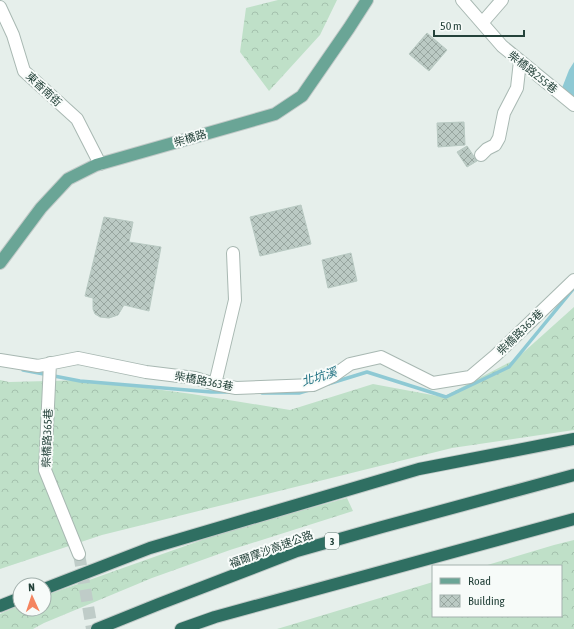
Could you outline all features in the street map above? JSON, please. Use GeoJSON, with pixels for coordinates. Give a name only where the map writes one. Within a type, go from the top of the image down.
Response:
{"type":"FeatureCollection","features":[{"type":"Feature","properties":{"kind":"highway"},"geometry":{"type":"LineString","coordinates":[[52,586],[150,548],[419,469],[574,439]]}},
{"type":"Feature","properties":{"kind":"highway","name":"福爾摩沙高速公路"},"geometry":{"type":"LineString","coordinates":[[97,629],[297,552],[382,527],[574,475]]}},
{"type":"Feature","properties":{"kind":"highway"},"geometry":{"type":"LineString","coordinates":[[181,629],[215,617],[574,519]]}},
{"type":"Feature","properties":{"kind":"highway"},"geometry":{"type":"LineString","coordinates":[[0,606],[12,601]]}},
{"type":"Feature","properties":{"kind":"highway"},"geometry":{"type":"LineString","coordinates":[[199,629],[215,617]]}},
{"type":"Feature","properties":{"kind":"main road","name":"柴橋路"},"geometry":{"type":"LineString","coordinates":[[0,263],[42,208],[68,179],[96,165],[275,114],[302,96],[367,0]]}},
{"type":"Feature","properties":{"kind":"street","name":"柴橋路255巷"},"geometry":{"type":"LineString","coordinates":[[462,0],[502,46],[574,105]]}},
{"type":"Feature","properties":{"kind":"street"},"geometry":{"type":"LineString","coordinates":[[482,24],[502,0]]}},
{"type":"Feature","properties":{"kind":"street","name":"東香南街"},"geometry":{"type":"LineString","coordinates":[[0,7],[13,35],[24,71],[77,119],[100,164]]}},
{"type":"Feature","properties":{"kind":"street"},"geometry":{"type":"LineString","coordinates":[[481,155],[495,145],[499,138],[504,113],[517,88],[520,61]]}},
{"type":"Feature","properties":{"kind":"street"},"geometry":{"type":"LineString","coordinates":[[215,384],[235,300],[233,253]]}},
{"type":"Feature","properties":{"kind":"street","name":"柴橋路363巷"},"geometry":{"type":"LineString","coordinates":[[0,360],[38,366],[78,358],[146,372],[195,378],[236,388],[313,385],[333,376],[350,364],[381,357],[433,383],[470,377],[496,356],[574,280]]}},
{"type":"Feature","properties":{"kind":"street","name":"柴橋路365巷"},"geometry":{"type":"LineString","coordinates":[[50,364],[45,470],[79,554]]}},
{"type":"Feature","properties":{"kind":"green space"},"geometry":{"type":"Polygon","coordinates":[[[278,0],[337,0],[320,35],[269,91],[240,52],[246,8],[278,0]]]}},
{"type":"Feature","properties":{"kind":"green space"},"geometry":{"type":"Polygon","coordinates":[[[574,307],[574,430],[452,448],[102,535],[0,569],[0,380],[9,382],[87,380],[192,394],[290,410],[373,384],[443,397],[516,359],[574,307]]]}},
{"type":"Feature","properties":{"kind":"green space"},"geometry":{"type":"Polygon","coordinates":[[[347,498],[353,511],[230,550],[152,578],[33,629],[0,629],[0,614],[12,609],[12,617],[52,617],[52,593],[233,529],[347,498]]]}},
{"type":"Feature","properties":{"kind":"green space"},"geometry":{"type":"Polygon","coordinates":[[[574,540],[574,629],[277,629],[432,582],[432,617],[562,617],[562,565],[487,565],[574,540]]]}},
{"type":"Feature","properties":{"kind":"water"},"geometry":{"type":"Polygon","coordinates":[[[574,62],[574,99],[562,88],[574,62]]]}},
{"type":"Feature","properties":{"kind":"building"},"geometry":{"type":"Polygon","coordinates":[[[427,33],[447,50],[429,71],[409,54],[427,33]]]}},
{"type":"Feature","properties":{"kind":"building"},"geometry":{"type":"Polygon","coordinates":[[[464,122],[465,145],[438,147],[437,123],[464,122]]]}},
{"type":"Feature","properties":{"kind":"building"},"geometry":{"type":"Polygon","coordinates":[[[467,146],[477,161],[467,167],[457,152],[467,146]]]}},
{"type":"Feature","properties":{"kind":"building"},"geometry":{"type":"Polygon","coordinates":[[[301,205],[311,244],[260,256],[250,217],[301,205]]]}},
{"type":"Feature","properties":{"kind":"building"},"geometry":{"type":"Polygon","coordinates":[[[104,217],[133,222],[129,242],[161,247],[149,311],[124,305],[118,315],[109,318],[100,317],[95,314],[93,309],[93,298],[85,296],[104,217]]]}},
{"type":"Feature","properties":{"kind":"building"},"geometry":{"type":"Polygon","coordinates":[[[351,253],[357,281],[328,288],[322,260],[351,253]]]}},
{"type":"Feature","properties":{"kind":"waterway","name":"北坑溪"},"geometry":{"type":"LineString","coordinates":[[328,384],[367,372],[446,397],[509,367],[574,288]]}},
{"type":"Feature","properties":{"kind":"waterway","name":"北坑溪"},"geometry":{"type":"LineString","coordinates":[[23,370],[80,381],[211,392],[230,392]]}},
{"type":"Feature","properties":{"kind":"waterway","name":"北坑溪"},"geometry":{"type":"LineString","coordinates":[[262,393],[299,393],[309,390]]}},
{"type":"Feature","properties":{"kind":"tunnel"},"geometry":{"type":"LineString","coordinates":[[79,554],[92,629]]}}]}
